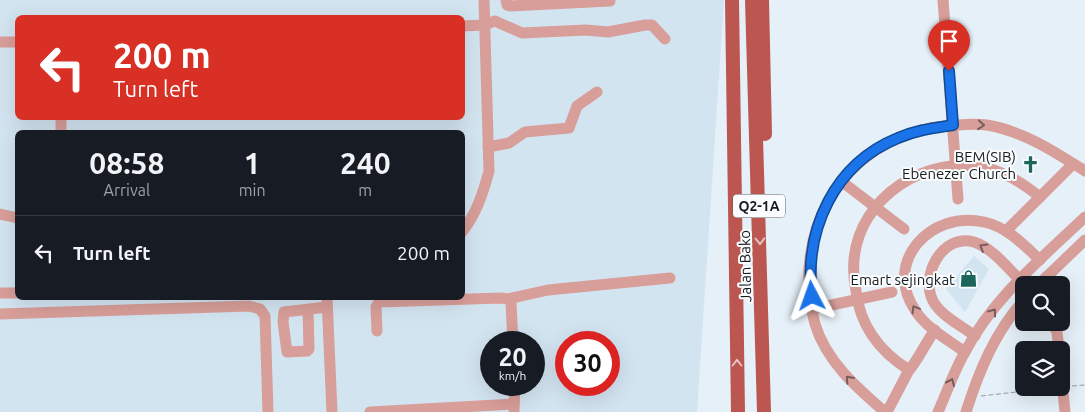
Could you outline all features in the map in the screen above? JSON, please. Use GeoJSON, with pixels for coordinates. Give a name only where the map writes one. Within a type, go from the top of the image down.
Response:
{"type":"FeatureCollection","features":[{"type":"Feature","properties":{"kind":"main road"},"geometry":{"type":"LineString","coordinates":[[725,0],[730,171],[736,186]]}},
{"type":"Feature","properties":{"kind":"main road","name":"Jalan Bako"},"geometry":{"type":"LineString","coordinates":[[732,0],[738,412]]}},
{"type":"Feature","properties":{"kind":"main road","name":"Jalan Bako"},"geometry":{"type":"LineString","coordinates":[[752,0],[759,184],[764,412]]}},
{"type":"Feature","properties":{"kind":"main road"},"geometry":{"type":"LineString","coordinates":[[759,184],[766,169],[762,0]]}},
{"type":"Feature","properties":{"kind":"street"},"geometry":{"type":"LineString","coordinates":[[465,228],[472,220],[482,197],[489,171],[484,0]]}},
{"type":"Feature","properties":{"kind":"street"},"geometry":{"type":"LineString","coordinates":[[506,0],[507,5],[510,6],[610,1]]}},
{"type":"Feature","properties":{"kind":"street"},"geometry":{"type":"LineString","coordinates":[[943,0],[958,199]]}},
{"type":"Feature","properties":{"kind":"street"},"geometry":{"type":"LineString","coordinates":[[465,26],[484,25],[494,21],[522,33],[586,30],[608,32],[645,24],[652,25],[666,39]]}},
{"type":"Feature","properties":{"kind":"street"},"geometry":{"type":"LineString","coordinates":[[0,42],[15,42]]}},
{"type":"Feature","properties":{"kind":"street"},"geometry":{"type":"LineString","coordinates":[[488,147],[509,143],[525,132],[569,128],[577,106],[597,92]]}},
{"type":"Feature","properties":{"kind":"street"},"geometry":{"type":"LineString","coordinates":[[935,330],[913,367],[908,370],[886,412],[857,388],[840,369],[816,325],[810,271],[812,249],[820,217],[841,181],[873,151],[890,141],[926,129],[978,124],[1008,130],[1052,150],[1085,172]]}},
{"type":"Feature","properties":{"kind":"street"},"geometry":{"type":"LineString","coordinates":[[1006,230],[1073,164]]}},
{"type":"Feature","properties":{"kind":"street"},"geometry":{"type":"LineString","coordinates":[[908,370],[891,359],[878,344],[867,327],[857,299],[853,272],[854,253],[861,232],[875,207],[887,194],[914,177],[931,170],[956,166],[985,168],[1000,172],[1020,182],[1040,197]]}},
{"type":"Feature","properties":{"kind":"street"},"geometry":{"type":"LineString","coordinates":[[841,181],[904,229]]}},
{"type":"Feature","properties":{"kind":"street"},"geometry":{"type":"LineString","coordinates":[[0,214],[15,217]]}},
{"type":"Feature","properties":{"kind":"street"},"geometry":{"type":"LineString","coordinates":[[1022,276],[1085,217]]}},
{"type":"Feature","properties":{"kind":"street"},"geometry":{"type":"LineString","coordinates":[[965,352],[922,320],[908,297],[907,265],[913,248],[930,230],[959,220],[984,222],[1006,230],[1040,260]]}},
{"type":"Feature","properties":{"kind":"street"},"geometry":{"type":"LineString","coordinates":[[1047,276],[1085,240]]}},
{"type":"Feature","properties":{"kind":"street"},"geometry":{"type":"LineString","coordinates":[[975,336],[946,315],[933,301],[929,283],[930,272],[936,257],[955,244],[967,241],[975,243],[994,255],[1016,276]]}},
{"type":"Feature","properties":{"kind":"street"},"geometry":{"type":"LineString","coordinates":[[377,331],[376,307],[379,302],[508,299],[548,290],[670,278]]}},
{"type":"Feature","properties":{"kind":"street"},"geometry":{"type":"LineString","coordinates":[[938,412],[965,352],[1015,284]]}},
{"type":"Feature","properties":{"kind":"street"},"geometry":{"type":"LineString","coordinates":[[813,309],[892,292]]}},
{"type":"Feature","properties":{"kind":"street"},"geometry":{"type":"LineString","coordinates":[[0,294],[15,293]]}},
{"type":"Feature","properties":{"kind":"street"},"geometry":{"type":"LineString","coordinates":[[508,299],[511,303],[512,331]]}},
{"type":"Feature","properties":{"kind":"street"},"geometry":{"type":"LineString","coordinates":[[319,304],[332,412]]}},
{"type":"Feature","properties":{"kind":"street"},"geometry":{"type":"LineString","coordinates":[[0,314],[249,306],[260,309],[265,316],[268,412]]}},
{"type":"Feature","properties":{"kind":"street"},"geometry":{"type":"LineString","coordinates":[[966,412],[999,332],[1015,312]]}},
{"type":"Feature","properties":{"kind":"street"},"geometry":{"type":"LineString","coordinates":[[1063,396],[1065,412]]}},
{"type":"Feature","properties":{"kind":"street"},"geometry":{"type":"LineString","coordinates":[[370,412],[508,406],[514,408]]}},
{"type":"Feature","properties":{"kind":"path"},"geometry":{"type":"LineString","coordinates":[[971,397],[1015,392]]}},
{"type":"Feature","properties":{"kind":"shaded area"},"geometry":{"type":"Polygon","coordinates":[[[0,0],[724,0],[697,412],[0,412],[0,0]]]}},
{"type":"Feature","properties":{"kind":"shaded area","name":"Emart sejingkat"},"geometry":{"type":"Polygon","coordinates":[[[974,256],[989,269],[965,312],[946,289],[974,256]]]}},
{"type":"Feature","properties":{"kind":"place","name":"BEM(SIB) Ebenezer Church"},"geometry":{"type":"Point","coordinates":[1030,165]}},
{"type":"Feature","properties":{"kind":"place","name":"Emart sejingkat"},"geometry":{"type":"Point","coordinates":[969,279]}},
{"type":"Feature","properties":{"kind":"route"},"geometry":{"type":"LineString","coordinates":[[812,296],[810,277],[812,249],[817,226],[830,197],[848,172],[873,151],[908,134],[953,125],[949,71]]}}]}
